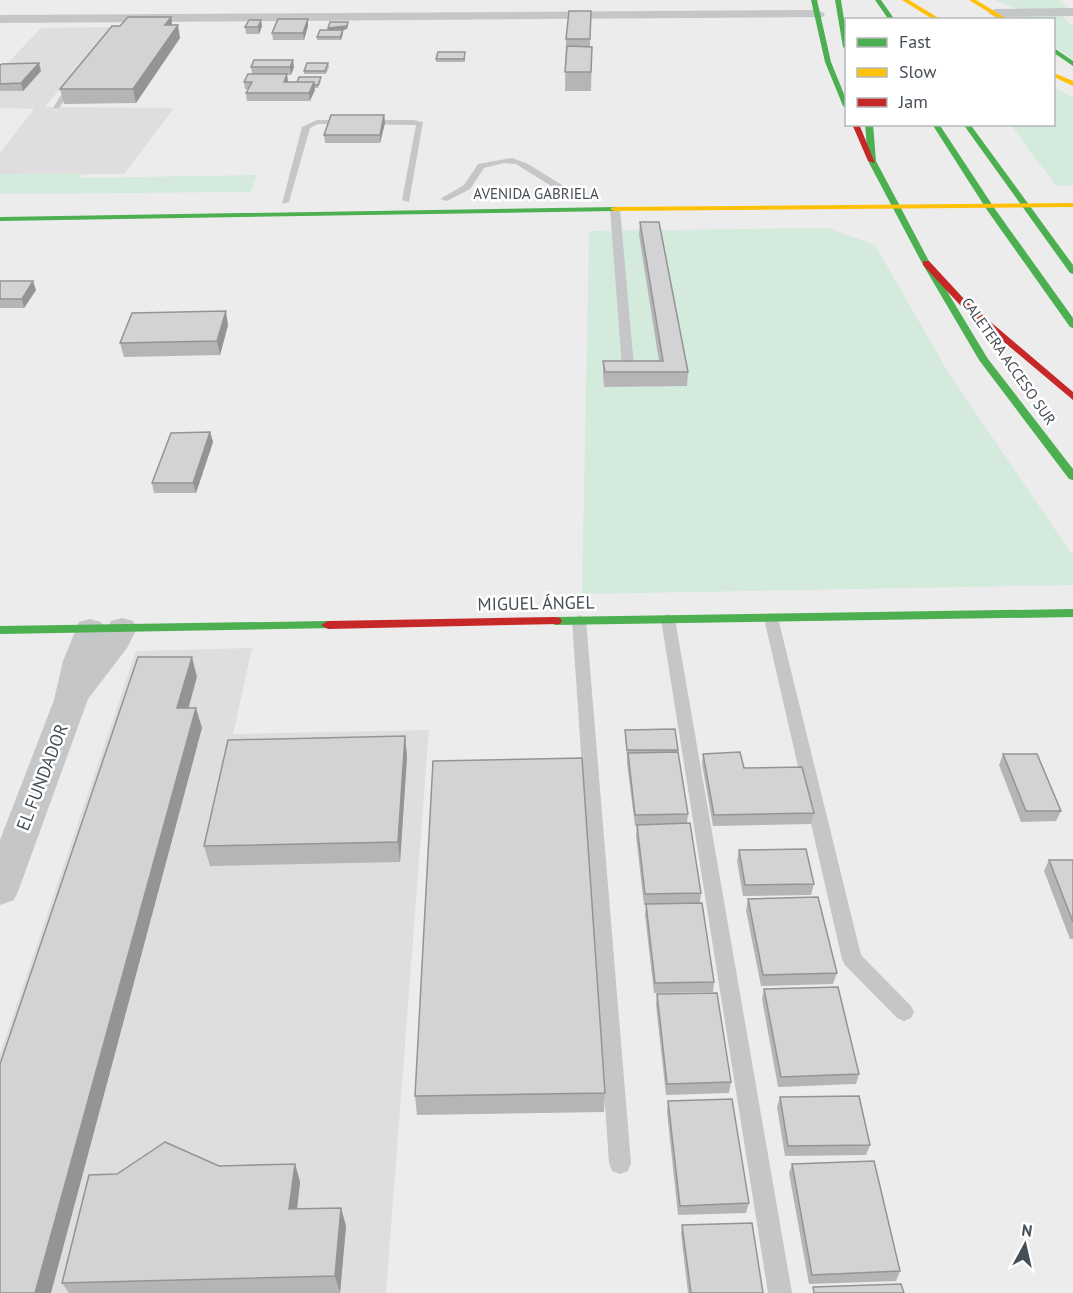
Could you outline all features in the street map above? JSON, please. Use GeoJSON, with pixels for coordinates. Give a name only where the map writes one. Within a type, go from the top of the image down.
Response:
{"type":"FeatureCollection","features":[{"type":"Feature","properties":{"kind":"main road"},"geometry":{"type":"LineString","coordinates":[[814,0],[828,62],[845,104]]}},
{"type":"Feature","properties":{"kind":"main road"},"geometry":{"type":"LineString","coordinates":[[838,0],[845,41]]}},
{"type":"Feature","properties":{"kind":"main road"},"geometry":{"type":"LineString","coordinates":[[878,0],[891,18]]}},
{"type":"Feature","properties":{"kind":"main road"},"geometry":{"type":"LineString","coordinates":[[906,0],[936,18]]}},
{"type":"Feature","properties":{"kind":"main road"},"geometry":{"type":"LineString","coordinates":[[972,0],[1001,16]]}},
{"type":"Feature","properties":{"kind":"main road"},"geometry":{"type":"LineString","coordinates":[[1055,51],[1073,64]]}},
{"type":"Feature","properties":{"kind":"main road"},"geometry":{"type":"LineString","coordinates":[[1055,76],[1073,84]]}},
{"type":"Feature","properties":{"kind":"main road","name":"CALETERA ACCESO SUR"},"geometry":{"type":"LineString","coordinates":[[856,126],[892,202],[984,360],[1073,477]]}},
{"type":"Feature","properties":{"kind":"main road"},"geometry":{"type":"LineString","coordinates":[[869,126],[872,161]]}},
{"type":"Feature","properties":{"kind":"main road"},"geometry":{"type":"LineString","coordinates":[[936,126],[991,210],[1073,325]]}},
{"type":"Feature","properties":{"kind":"main road"},"geometry":{"type":"LineString","coordinates":[[967,126],[1073,271]]}},
{"type":"Feature","properties":{"kind":"main road"},"geometry":{"type":"LineString","coordinates":[[868,186],[879,174]]}},
{"type":"Feature","properties":{"kind":"main road","name":"AVENIDA GABRIELA"},"geometry":{"type":"LineString","coordinates":[[0,207],[590,198],[892,202],[1067,200]]}},
{"type":"Feature","properties":{"kind":"main road"},"geometry":{"type":"LineString","coordinates":[[843,200],[909,233]]}},
{"type":"Feature","properties":{"kind":"main road","name":"AVENIDA GABRIELA"},"geometry":{"type":"LineString","coordinates":[[0,219],[615,209],[843,200]]}},
{"type":"Feature","properties":{"kind":"main road"},"geometry":{"type":"LineString","coordinates":[[926,263],[963,303],[1073,396]]}},
{"type":"Feature","properties":{"kind":"main road","name":"MIGUEL ÁNGEL"},"geometry":{"type":"LineString","coordinates":[[0,630],[1073,613]]}},
{"type":"Feature","properties":{"kind":"street"},"geometry":{"type":"LineString","coordinates":[[700,0],[706,15]]}},
{"type":"Feature","properties":{"kind":"street"},"geometry":{"type":"LineString","coordinates":[[55,19],[67,6]]}},
{"type":"Feature","properties":{"kind":"street"},"geometry":{"type":"LineString","coordinates":[[1001,16],[1073,12]]}},
{"type":"Feature","properties":{"kind":"street"},"geometry":{"type":"LineString","coordinates":[[0,20],[55,19],[118,23],[818,14]]}},
{"type":"Feature","properties":{"kind":"street","name":"EL FUNDADOR"},"geometry":{"type":"LineString","coordinates":[[71,700],[116,642],[122,628]]}},
{"type":"Feature","properties":{"kind":"street","name":"EL FUNDADOR"},"geometry":{"type":"LineString","coordinates":[[0,889],[71,700],[79,661],[90,629]]}},
{"type":"Feature","properties":{"kind":"lane"},"geometry":{"type":"LineString","coordinates":[[56,106],[83,69]]}},
{"type":"Feature","properties":{"kind":"lane"},"geometry":{"type":"LineString","coordinates":[[285,202],[306,128],[317,122],[412,122],[420,124],[406,200]]}},
{"type":"Feature","properties":{"kind":"lane"},"geometry":{"type":"LineString","coordinates":[[444,199],[467,187],[481,165],[509,161],[524,163],[553,184],[590,198]]}},
{"type":"Feature","properties":{"kind":"lane"},"geometry":{"type":"LineString","coordinates":[[615,209],[628,367]]}},
{"type":"Feature","properties":{"kind":"lane"},"geometry":{"type":"LineString","coordinates":[[771,618],[852,958],[904,1012]]}},
{"type":"Feature","properties":{"kind":"lane"},"geometry":{"type":"LineString","coordinates":[[579,620],[620,1163]]}},
{"type":"Feature","properties":{"kind":"lane"},"geometry":{"type":"LineString","coordinates":[[668,620],[780,1293]]}},
{"type":"Feature","properties":{"kind":"shaded area"},"geometry":{"type":"Polygon","coordinates":[[[110,27],[45,107],[174,108],[124,174],[0,175],[0,153],[34,109],[0,108],[0,71],[41,28],[110,27]]]}},
{"type":"Feature","properties":{"kind":"shaded area"},"geometry":{"type":"Polygon","coordinates":[[[252,648],[233,734],[429,730],[386,1293],[0,1293],[0,1054],[136,651],[252,648]]]}},
{"type":"Feature","properties":{"kind":"green space"},"geometry":{"type":"Polygon","coordinates":[[[995,0],[1059,0],[1068,9],[1018,9],[995,0]]]}},
{"type":"Feature","properties":{"kind":"green space"},"geometry":{"type":"Polygon","coordinates":[[[1010,15],[1062,15],[1073,27],[1073,60],[1055,47],[1055,18],[1015,18],[1010,15]]]}},
{"type":"Feature","properties":{"kind":"green space"},"geometry":{"type":"Polygon","coordinates":[[[1055,88],[1073,98],[1073,186],[1056,186],[1012,126],[1055,126],[1055,88]]]}},
{"type":"Feature","properties":{"kind":"green space"},"geometry":{"type":"Polygon","coordinates":[[[82,173],[80,178],[257,175],[251,192],[0,194],[0,174],[82,173]]]}},
{"type":"Feature","properties":{"kind":"green space"},"geometry":{"type":"Polygon","coordinates":[[[828,228],[875,245],[948,372],[1073,556],[1073,585],[582,594],[589,231],[828,228]]]}},
{"type":"Feature","properties":{"kind":"building"},"geometry":{"type":"Polygon","coordinates":[[[569,11],[591,11],[590,39],[566,39],[569,11]]]}},
{"type":"Feature","properties":{"kind":"building"},"geometry":{"type":"Polygon","coordinates":[[[128,17],[171,17],[165,25],[178,25],[133,89],[60,89],[112,26],[120,26],[128,17]]]}},
{"type":"Feature","properties":{"kind":"building"},"geometry":{"type":"Polygon","coordinates":[[[278,19],[308,19],[303,33],[272,33],[278,19]]]}},
{"type":"Feature","properties":{"kind":"building"},"geometry":{"type":"Polygon","coordinates":[[[249,20],[261,20],[258,27],[245,27],[249,20]]]}},
{"type":"Feature","properties":{"kind":"building"},"geometry":{"type":"Polygon","coordinates":[[[330,22],[348,22],[347,26],[328,28],[330,22]]]}},
{"type":"Feature","properties":{"kind":"building"},"geometry":{"type":"Polygon","coordinates":[[[320,30],[343,30],[340,37],[317,37],[320,30]]]}},
{"type":"Feature","properties":{"kind":"building"},"geometry":{"type":"Polygon","coordinates":[[[567,46],[592,47],[591,72],[565,72],[567,46]]]}},
{"type":"Feature","properties":{"kind":"building"},"geometry":{"type":"Polygon","coordinates":[[[438,52],[465,52],[464,59],[436,59],[438,52]]]}},
{"type":"Feature","properties":{"kind":"building"},"geometry":{"type":"Polygon","coordinates":[[[254,60],[293,60],[290,67],[251,67],[254,60]]]}},
{"type":"Feature","properties":{"kind":"building"},"geometry":{"type":"Polygon","coordinates":[[[39,63],[21,83],[0,84],[0,65],[39,63]]]}},
{"type":"Feature","properties":{"kind":"building"},"geometry":{"type":"Polygon","coordinates":[[[307,63],[328,63],[325,71],[304,71],[307,63]]]}},
{"type":"Feature","properties":{"kind":"building"},"geometry":{"type":"Polygon","coordinates":[[[248,74],[287,74],[284,82],[314,82],[309,93],[246,93],[252,82],[244,82],[248,74]]]}},
{"type":"Feature","properties":{"kind":"building"},"geometry":{"type":"Polygon","coordinates":[[[299,77],[321,77],[318,85],[314,85],[314,82],[297,82],[299,77]]]}},
{"type":"Feature","properties":{"kind":"building"},"geometry":{"type":"Polygon","coordinates":[[[331,115],[384,115],[380,135],[324,135],[331,115]]]}},
{"type":"Feature","properties":{"kind":"building"},"geometry":{"type":"Polygon","coordinates":[[[640,222],[659,222],[688,372],[605,372],[603,361],[663,361],[640,222]]]}},
{"type":"Feature","properties":{"kind":"building"},"geometry":{"type":"Polygon","coordinates":[[[0,281],[33,281],[22,299],[0,299],[0,281]]]}},
{"type":"Feature","properties":{"kind":"building"},"geometry":{"type":"Polygon","coordinates":[[[226,311],[217,341],[120,343],[132,313],[226,311]]]}},
{"type":"Feature","properties":{"kind":"building"},"geometry":{"type":"Polygon","coordinates":[[[210,432],[193,483],[152,483],[171,433],[210,432]]]}},
{"type":"Feature","properties":{"kind":"building"},"geometry":{"type":"Polygon","coordinates":[[[138,657],[192,657],[177,708],[196,708],[35,1293],[0,1293],[0,1064],[138,657]]]}},
{"type":"Feature","properties":{"kind":"building"},"geometry":{"type":"Polygon","coordinates":[[[675,729],[678,750],[627,750],[625,730],[675,729]]]}},
{"type":"Feature","properties":{"kind":"building"},"geometry":{"type":"Polygon","coordinates":[[[405,736],[398,842],[204,846],[228,740],[405,736]]]}},
{"type":"Feature","properties":{"kind":"building"},"geometry":{"type":"Polygon","coordinates":[[[678,752],[688,814],[635,815],[628,753],[678,752]]]}},
{"type":"Feature","properties":{"kind":"building"},"geometry":{"type":"Polygon","coordinates":[[[740,752],[744,768],[802,767],[814,813],[714,815],[703,754],[740,752]]]}},
{"type":"Feature","properties":{"kind":"building"},"geometry":{"type":"Polygon","coordinates":[[[1003,754],[1037,754],[1061,811],[1026,811],[1003,754]]]}},
{"type":"Feature","properties":{"kind":"building"},"geometry":{"type":"Polygon","coordinates":[[[582,758],[605,1093],[415,1096],[433,761],[582,758]]]}},
{"type":"Feature","properties":{"kind":"building"},"geometry":{"type":"Polygon","coordinates":[[[690,823],[701,893],[645,894],[637,825],[690,823]]]}},
{"type":"Feature","properties":{"kind":"building"},"geometry":{"type":"Polygon","coordinates":[[[806,849],[814,884],[745,885],[739,850],[806,849]]]}},
{"type":"Feature","properties":{"kind":"building"},"geometry":{"type":"Polygon","coordinates":[[[1049,860],[1073,860],[1073,922],[1049,860]]]}},
{"type":"Feature","properties":{"kind":"building"},"geometry":{"type":"Polygon","coordinates":[[[818,897],[837,973],[763,975],[748,899],[818,897]]]}},
{"type":"Feature","properties":{"kind":"building"},"geometry":{"type":"Polygon","coordinates":[[[702,903],[714,982],[655,983],[646,904],[702,903]]]}},
{"type":"Feature","properties":{"kind":"building"},"geometry":{"type":"Polygon","coordinates":[[[838,987],[859,1074],[781,1077],[764,989],[838,987]]]}},
{"type":"Feature","properties":{"kind":"building"},"geometry":{"type":"Polygon","coordinates":[[[717,993],[731,1082],[667,1084],[657,994],[717,993]]]}},
{"type":"Feature","properties":{"kind":"building"},"geometry":{"type":"Polygon","coordinates":[[[859,1096],[870,1145],[788,1146],[780,1097],[859,1096]]]}},
{"type":"Feature","properties":{"kind":"building"},"geometry":{"type":"Polygon","coordinates":[[[732,1099],[749,1203],[680,1206],[668,1101],[732,1099]]]}},
{"type":"Feature","properties":{"kind":"building"},"geometry":{"type":"Polygon","coordinates":[[[165,1142],[219,1166],[295,1164],[289,1209],[341,1208],[335,1276],[62,1283],[89,1175],[117,1174],[165,1142]]]}},
{"type":"Feature","properties":{"kind":"building"},"geometry":{"type":"Polygon","coordinates":[[[874,1161],[900,1271],[812,1275],[792,1164],[874,1161]]]}},
{"type":"Feature","properties":{"kind":"building"},"geometry":{"type":"Polygon","coordinates":[[[752,1223],[763,1293],[691,1293],[682,1225],[752,1223]]]}},
{"type":"Feature","properties":{"kind":"building"},"geometry":{"type":"Polygon","coordinates":[[[901,1284],[904,1293],[814,1293],[813,1287],[901,1284]]]}},
{"type":"Feature","properties":{"kind":"traffic: fast"},"geometry":{"type":"LineString","coordinates":[[814,0],[828,62],[845,104]]}},
{"type":"Feature","properties":{"kind":"traffic: fast"},"geometry":{"type":"LineString","coordinates":[[838,0],[845,41]]}},
{"type":"Feature","properties":{"kind":"traffic: fast"},"geometry":{"type":"LineString","coordinates":[[878,0],[891,18]]}},
{"type":"Feature","properties":{"kind":"traffic: fast"},"geometry":{"type":"LineString","coordinates":[[1055,51],[1073,64]]}},
{"type":"Feature","properties":{"kind":"traffic: fast"},"geometry":{"type":"LineString","coordinates":[[869,126],[872,161]]}},
{"type":"Feature","properties":{"kind":"traffic: fast"},"geometry":{"type":"LineString","coordinates":[[936,126],[991,210],[1073,325]]}},
{"type":"Feature","properties":{"kind":"traffic: fast"},"geometry":{"type":"LineString","coordinates":[[967,126],[1073,271]]}},
{"type":"Feature","properties":{"kind":"traffic: fast"},"geometry":{"type":"LineString","coordinates":[[872,161],[926,263]]}},
{"type":"Feature","properties":{"kind":"traffic: fast"},"geometry":{"type":"LineString","coordinates":[[0,219],[614,209]]}},
{"type":"Feature","properties":{"kind":"traffic: fast"},"geometry":{"type":"LineString","coordinates":[[926,263],[984,360],[1073,477]]}},
{"type":"Feature","properties":{"kind":"traffic: fast"},"geometry":{"type":"LineString","coordinates":[[555,621],[1073,613]]}},
{"type":"Feature","properties":{"kind":"traffic: fast"},"geometry":{"type":"LineString","coordinates":[[0,630],[328,625]]}},
{"type":"Feature","properties":{"kind":"traffic: slow"},"geometry":{"type":"LineString","coordinates":[[905,0],[936,18]]}},
{"type":"Feature","properties":{"kind":"traffic: slow"},"geometry":{"type":"LineString","coordinates":[[972,0],[1003,18]]}},
{"type":"Feature","properties":{"kind":"traffic: slow"},"geometry":{"type":"LineString","coordinates":[[1055,75],[1073,84]]}},
{"type":"Feature","properties":{"kind":"traffic: slow"},"geometry":{"type":"LineString","coordinates":[[614,209],[1073,205]]}},
{"type":"Feature","properties":{"kind":"traffic: jam"},"geometry":{"type":"LineString","coordinates":[[856,126],[872,161]]}},
{"type":"Feature","properties":{"kind":"traffic: jam"},"geometry":{"type":"LineString","coordinates":[[926,263],[963,303],[1073,397]]}},
{"type":"Feature","properties":{"kind":"traffic: jam"},"geometry":{"type":"LineString","coordinates":[[328,625],[555,621]]}}]}
